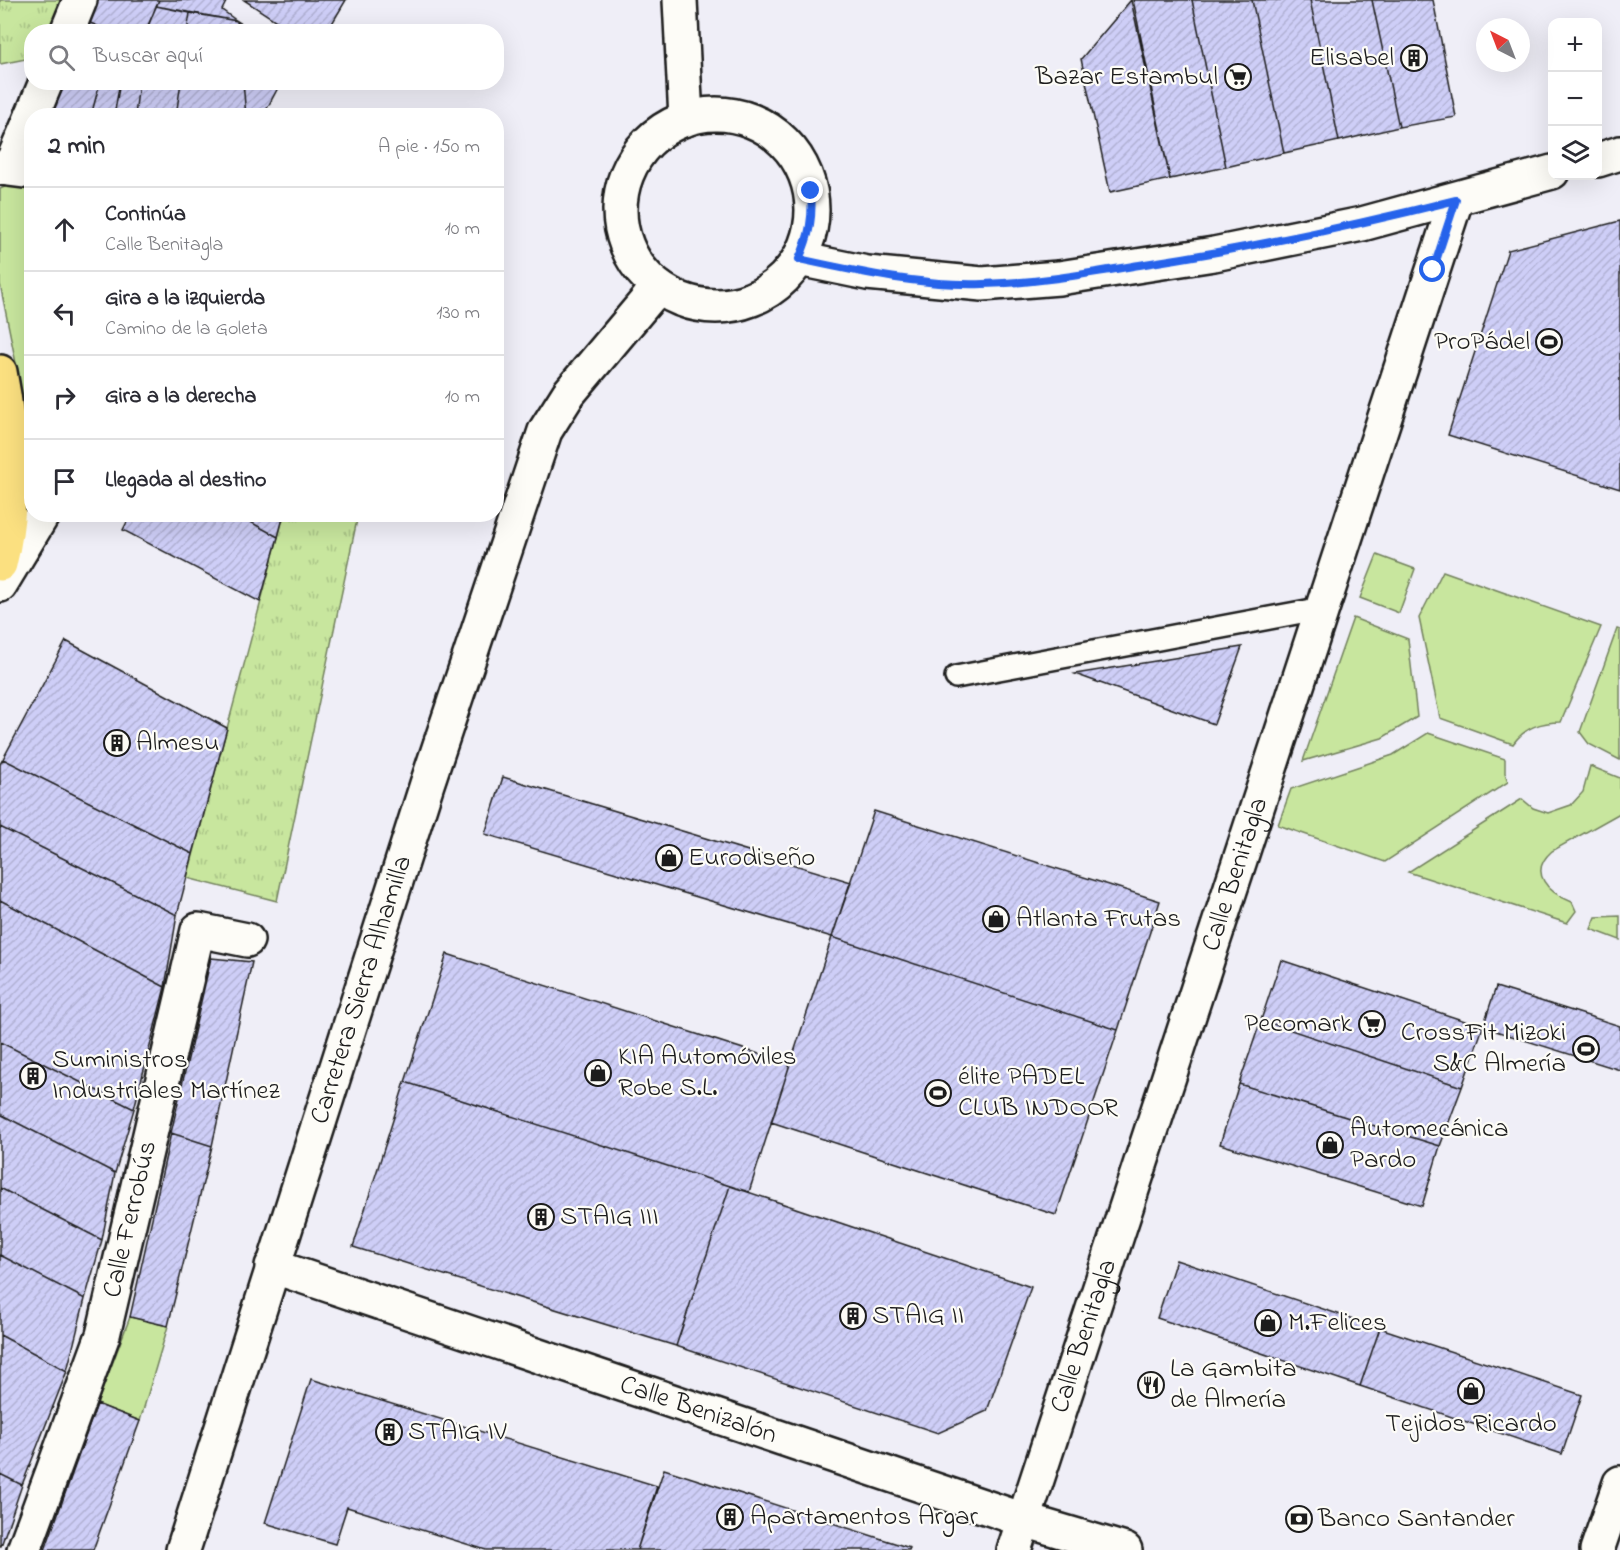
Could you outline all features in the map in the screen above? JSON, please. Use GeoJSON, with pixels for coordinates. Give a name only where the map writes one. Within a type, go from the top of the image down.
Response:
{"type":"FeatureCollection","features":[{"type":"Feature","properties":{"kind":"main road"},"geometry":{"type":"LineString","coordinates":[[0,372],[9,447],[8,506],[0,564]]}},
{"type":"Feature","properties":{"kind":"street"},"geometry":{"type":"LineString","coordinates":[[70,24],[80,0]]}},
{"type":"Feature","properties":{"kind":"street"},"geometry":{"type":"LineString","coordinates":[[680,0],[686,119]]}},
{"type":"Feature","properties":{"kind":"street"},"geometry":{"type":"LineString","coordinates":[[35,108],[43,90]]}},
{"type":"Feature","properties":{"kind":"street"},"geometry":{"type":"LineString","coordinates":[[709,114],[732,116],[755,122],[774,133],[791,150],[804,169],[811,191],[812,214],[809,237],[799,259],[786,277],[767,292],[747,302],[724,307],[700,305],[678,299],[658,287],[642,271],[629,252],[622,230],[620,206],[624,184],[633,162],[647,144],[665,129],[686,119],[709,114]]}},
{"type":"Feature","properties":{"kind":"street"},"geometry":{"type":"LineString","coordinates":[[14,170],[24,140]]}},
{"type":"Feature","properties":{"kind":"street"},"geometry":{"type":"LineString","coordinates":[[1602,159],[1620,153]]}},
{"type":"Feature","properties":{"kind":"street"},"geometry":{"type":"LineString","coordinates":[[799,259],[867,273],[982,284],[1059,278],[1362,224],[1548,173]]}},
{"type":"Feature","properties":{"kind":"street","name":"Calle Benitagla"},"geometry":{"type":"LineString","coordinates":[[1014,1550],[1456,200]]}},
{"type":"Feature","properties":{"kind":"street","name":"Carretera Sierra Alhamilla"},"geometry":{"type":"LineString","coordinates":[[183,1550],[430,773],[545,431],[569,393],[658,287]]}},
{"type":"Feature","properties":{"kind":"street"},"geometry":{"type":"LineString","coordinates":[[0,585],[38,522]]}},
{"type":"Feature","properties":{"kind":"street","name":"Calle Ferrobús"},"geometry":{"type":"LineString","coordinates":[[24,1550],[104,1335],[198,930],[247,940]]}},
{"type":"Feature","properties":{"kind":"street","name":"Calle Benizalón"},"geometry":{"type":"LineString","coordinates":[[272,1266],[1024,1520],[1125,1550]]}},
{"type":"Feature","properties":{"kind":"street"},"geometry":{"type":"LineString","coordinates":[[1598,1550],[1620,1483]]}},
{"type":"Feature","properties":{"kind":"lane"},"geometry":{"type":"LineString","coordinates":[[956,677],[1323,608]]}},
{"type":"Feature","properties":{"kind":"green space"},"geometry":{"type":"Polygon","coordinates":[[[0,0],[62,0],[52,24],[24,24],[24,59],[0,64],[0,0]]]}},
{"type":"Feature","properties":{"kind":"green space"},"geometry":{"type":"Polygon","coordinates":[[[9,185],[24,187],[24,511],[20,383],[0,284],[0,189],[9,185]]]}},
{"type":"Feature","properties":{"kind":"green space"},"geometry":{"type":"Polygon","coordinates":[[[282,522],[357,522],[277,901],[187,878],[282,522]]]}},
{"type":"Feature","properties":{"kind":"green space"},"geometry":{"type":"Polygon","coordinates":[[[1377,555],[1415,569],[1399,613],[1360,598],[1377,555]]]}},
{"type":"Feature","properties":{"kind":"green space"},"geometry":{"type":"Polygon","coordinates":[[[1443,571],[1601,627],[1561,722],[1534,727],[1523,733],[1513,744],[1440,718],[1419,618],[1443,571]]]}},
{"type":"Feature","properties":{"kind":"green space"},"geometry":{"type":"Polygon","coordinates":[[[1353,618],[1408,639],[1417,717],[1382,738],[1303,761],[1353,618]]]}},
{"type":"Feature","properties":{"kind":"green space"},"geometry":{"type":"Polygon","coordinates":[[[1617,629],[1620,630],[1620,760],[1589,744],[1580,732],[1617,629]]]}},
{"type":"Feature","properties":{"kind":"green space"},"geometry":{"type":"Polygon","coordinates":[[[1428,733],[1505,759],[1505,773],[1508,782],[1385,862],[1278,825],[1291,789],[1393,755],[1428,733]]]}},
{"type":"Feature","properties":{"kind":"green space"},"geometry":{"type":"Polygon","coordinates":[[[1590,766],[1620,778],[1620,813],[1552,851],[1541,867],[1541,874],[1549,888],[1572,902],[1576,911],[1567,923],[1408,872],[1522,799],[1533,808],[1548,813],[1571,805],[1583,792],[1590,766]]]}},
{"type":"Feature","properties":{"kind":"green space"},"geometry":{"type":"Polygon","coordinates":[[[1620,916],[1620,940],[1591,929],[1596,917],[1620,916]]]}},
{"type":"Feature","properties":{"kind":"green space"},"geometry":{"type":"Polygon","coordinates":[[[130,1317],[168,1326],[140,1421],[97,1404],[130,1317]]]}},
{"type":"Feature","properties":{"kind":"building"},"geometry":{"type":"Polygon","coordinates":[[[91,0],[159,0],[149,24],[93,24],[83,20],[91,0]]]}},
{"type":"Feature","properties":{"kind":"building"},"geometry":{"type":"Polygon","coordinates":[[[159,0],[227,0],[222,10],[237,21],[156,6],[159,0]]]}},
{"type":"Feature","properties":{"kind":"building"},"geometry":{"type":"Polygon","coordinates":[[[244,0],[346,0],[332,24],[281,24],[244,0]]]}},
{"type":"Feature","properties":{"kind":"building"},"geometry":{"type":"Polygon","coordinates":[[[1131,0],[1170,179],[1110,192],[1081,59],[1131,0]]]}},
{"type":"Feature","properties":{"kind":"building"},"geometry":{"type":"Polygon","coordinates":[[[1133,0],[1192,0],[1226,167],[1170,179],[1133,0]]]}},
{"type":"Feature","properties":{"kind":"building","name":"Bazar Estambul"},"geometry":{"type":"Polygon","coordinates":[[[1192,0],[1252,0],[1284,153],[1226,167],[1192,0]]]}},
{"type":"Feature","properties":{"kind":"building"},"geometry":{"type":"Polygon","coordinates":[[[1252,0],[1310,0],[1339,141],[1284,153],[1252,0]]]}},
{"type":"Feature","properties":{"kind":"building"},"geometry":{"type":"Polygon","coordinates":[[[1310,0],[1372,0],[1399,127],[1339,141],[1310,0]]]}},
{"type":"Feature","properties":{"kind":"building","name":"Elisabel"},"geometry":{"type":"Polygon","coordinates":[[[1372,0],[1433,0],[1456,117],[1399,127],[1372,0]]]}},
{"type":"Feature","properties":{"kind":"building"},"geometry":{"type":"Polygon","coordinates":[[[156,6],[190,13],[188,24],[149,24],[156,6]]]}},
{"type":"Feature","properties":{"kind":"building"},"geometry":{"type":"Polygon","coordinates":[[[190,13],[237,21],[237,24],[188,24],[190,13]]]}},
{"type":"Feature","properties":{"kind":"building"},"geometry":{"type":"Polygon","coordinates":[[[83,20],[93,24],[81,24],[83,20]]]}},
{"type":"Feature","properties":{"kind":"building"},"geometry":{"type":"Polygon","coordinates":[[[51,90],[98,90],[93,108],[44,108],[51,90]]]}},
{"type":"Feature","properties":{"kind":"building"},"geometry":{"type":"Polygon","coordinates":[[[98,90],[119,90],[115,108],[93,108],[98,90]]]}},
{"type":"Feature","properties":{"kind":"building"},"geometry":{"type":"Polygon","coordinates":[[[119,90],[138,90],[136,108],[115,108],[119,90]]]}},
{"type":"Feature","properties":{"kind":"building"},"geometry":{"type":"Polygon","coordinates":[[[138,90],[180,90],[177,108],[136,108],[138,90]]]}},
{"type":"Feature","properties":{"kind":"building"},"geometry":{"type":"Polygon","coordinates":[[[180,90],[244,90],[245,108],[177,108],[180,90]]]}},
{"type":"Feature","properties":{"kind":"building"},"geometry":{"type":"Polygon","coordinates":[[[244,90],[277,90],[267,108],[245,108],[244,90]]]}},
{"type":"Feature","properties":{"kind":"building","name":"ProPádel"},"geometry":{"type":"Polygon","coordinates":[[[1620,221],[1620,489],[1448,435],[1508,250],[1620,221]]]}},
{"type":"Feature","properties":{"kind":"building"},"geometry":{"type":"Polygon","coordinates":[[[127,522],[251,522],[278,537],[260,602],[123,530],[127,522]]]}},
{"type":"Feature","properties":{"kind":"building"},"geometry":{"type":"Polygon","coordinates":[[[251,522],[282,522],[278,537],[251,522]]]}},
{"type":"Feature","properties":{"kind":"building","name":"Almesu"},"geometry":{"type":"Polygon","coordinates":[[[66,641],[227,728],[193,854],[3,759],[66,641]]]}},
{"type":"Feature","properties":{"kind":"building"},"geometry":{"type":"Polygon","coordinates":[[[1242,647],[1214,724],[1075,674],[1242,647]]]}},
{"type":"Feature","properties":{"kind":"building"},"geometry":{"type":"Polygon","coordinates":[[[3,759],[193,854],[177,915],[0,827],[0,764],[3,759]]]}},
{"type":"Feature","properties":{"kind":"building","name":"Eurodiseño"},"geometry":{"type":"Polygon","coordinates":[[[503,777],[851,882],[832,937],[485,834],[503,777]]]}},
{"type":"Feature","properties":{"kind":"building","name":"Atlanta Frutas"},"geometry":{"type":"Polygon","coordinates":[[[874,811],[1160,901],[1118,1030],[832,937],[874,811]]]}},
{"type":"Feature","properties":{"kind":"building"},"geometry":{"type":"Polygon","coordinates":[[[0,827],[177,915],[165,987],[0,900],[0,827]]]}},
{"type":"Feature","properties":{"kind":"building"},"geometry":{"type":"Polygon","coordinates":[[[0,900],[165,987],[134,1109],[0,1042],[0,900]]]}},
{"type":"Feature","properties":{"kind":"building","name":"élite PADEL CLUB INDOOR"},"geometry":{"type":"Polygon","coordinates":[[[832,937],[1118,1030],[1056,1215],[771,1122],[832,937]]]}},
{"type":"Feature","properties":{"kind":"building","name":"KIA Automóviles Robe S.L."},"geometry":{"type":"Polygon","coordinates":[[[447,954],[790,1064],[749,1192],[405,1082],[447,954]]]}},
{"type":"Feature","properties":{"kind":"building"},"geometry":{"type":"Polygon","coordinates":[[[211,958],[252,962],[212,1146],[171,1133],[211,958]]]}},
{"type":"Feature","properties":{"kind":"building","name":"Pecomark"},"geometry":{"type":"Polygon","coordinates":[[[1281,960],[1483,1027],[1462,1087],[1261,1020],[1281,960]]]}},
{"type":"Feature","properties":{"kind":"building","name":"CrossFit Mizoki S&C Almería"},"geometry":{"type":"Polygon","coordinates":[[[1496,987],[1620,1026],[1620,1070],[1483,1027],[1496,987]]]}},
{"type":"Feature","properties":{"kind":"building"},"geometry":{"type":"Polygon","coordinates":[[[1261,1020],[1462,1087],[1440,1146],[1239,1084],[1261,1020]]]}},
{"type":"Feature","properties":{"kind":"building","name":"Suministros Industriales Martínez"},"geometry":{"type":"Polygon","coordinates":[[[0,1042],[134,1109],[115,1173],[0,1114],[0,1042]]]}},
{"type":"Feature","properties":{"kind":"building","name":"STAIG III"},"geometry":{"type":"Polygon","coordinates":[[[405,1082],[730,1186],[676,1346],[353,1247],[405,1082]]]}},
{"type":"Feature","properties":{"kind":"building","name":"Automecánica Pardo"},"geometry":{"type":"Polygon","coordinates":[[[1239,1084],[1440,1146],[1422,1206],[1220,1144],[1239,1084]]]}},
{"type":"Feature","properties":{"kind":"building"},"geometry":{"type":"Polygon","coordinates":[[[0,1114],[115,1173],[102,1240],[0,1188],[0,1114]]]}},
{"type":"Feature","properties":{"kind":"building"},"geometry":{"type":"Polygon","coordinates":[[[171,1133],[212,1146],[168,1326],[130,1317],[171,1133]]]}},
{"type":"Feature","properties":{"kind":"building","name":"STAIG II"},"geometry":{"type":"Polygon","coordinates":[[[730,1186],[1031,1287],[987,1411],[938,1433],[676,1346],[730,1186]]]}},
{"type":"Feature","properties":{"kind":"building"},"geometry":{"type":"Polygon","coordinates":[[[0,1188],[102,1240],[85,1299],[0,1255],[0,1188]]]}},
{"type":"Feature","properties":{"kind":"building"},"geometry":{"type":"Polygon","coordinates":[[[0,1255],[85,1299],[67,1371],[0,1335],[0,1255]]]}},
{"type":"Feature","properties":{"kind":"building","name":"M.Felices"},"geometry":{"type":"Polygon","coordinates":[[[1176,1260],[1380,1328],[1360,1386],[1157,1318],[1176,1260]]]}},
{"type":"Feature","properties":{"kind":"building","name":"Tejidos Ricardo"},"geometry":{"type":"Polygon","coordinates":[[[1380,1328],[1582,1395],[1562,1454],[1360,1386],[1380,1328]]]}},
{"type":"Feature","properties":{"kind":"building"},"geometry":{"type":"Polygon","coordinates":[[[0,1335],[67,1371],[22,1485],[0,1474],[0,1335]]]}},
{"type":"Feature","properties":{"kind":"building","name":"STAIG IV"},"geometry":{"type":"Polygon","coordinates":[[[311,1379],[657,1486],[637,1550],[486,1550],[347,1507],[335,1544],[265,1523],[311,1379]]]}},
{"type":"Feature","properties":{"kind":"building"},"geometry":{"type":"Polygon","coordinates":[[[97,1404],[140,1421],[93,1550],[45,1550],[97,1404]]]}},
{"type":"Feature","properties":{"kind":"building","name":"Apartamentos Argar"},"geometry":{"type":"Polygon","coordinates":[[[664,1469],[910,1548],[909,1550],[637,1550],[664,1469]]]}},
{"type":"Feature","properties":{"kind":"building"},"geometry":{"type":"Polygon","coordinates":[[[0,1474],[22,1485],[1,1546],[0,1546],[0,1474]]]}},
{"type":"Feature","properties":{"kind":"place","name":"Elisabel"},"geometry":{"type":"Point","coordinates":[1414,58]}},
{"type":"Feature","properties":{"kind":"place","name":"Bazar Estambul"},"geometry":{"type":"Point","coordinates":[1238,77]}},
{"type":"Feature","properties":{"kind":"place","name":"ProPádel"},"geometry":{"type":"Point","coordinates":[1549,342]}},
{"type":"Feature","properties":{"kind":"place","name":"Almesu"},"geometry":{"type":"Point","coordinates":[117,743]}},
{"type":"Feature","properties":{"kind":"place","name":"Eurodiseño"},"geometry":{"type":"Point","coordinates":[669,858]}},
{"type":"Feature","properties":{"kind":"place","name":"Atlanta Frutas"},"geometry":{"type":"Point","coordinates":[996,919]}},
{"type":"Feature","properties":{"kind":"place","name":"Pecomark"},"geometry":{"type":"Point","coordinates":[1372,1024]}},
{"type":"Feature","properties":{"kind":"place","name":"CrossFit Mizoki S&C Almería"},"geometry":{"type":"Point","coordinates":[1586,1049]}},
{"type":"Feature","properties":{"kind":"place","name":"KIA Automóviles Robe S.L."},"geometry":{"type":"Point","coordinates":[598,1073]}},
{"type":"Feature","properties":{"kind":"place","name":"Suministros Industriales Martínez"},"geometry":{"type":"Point","coordinates":[33,1076]}},
{"type":"Feature","properties":{"kind":"place","name":"élite PADEL CLUB INDOOR"},"geometry":{"type":"Point","coordinates":[938,1093]}},
{"type":"Feature","properties":{"kind":"place","name":"Automecánica Pardo"},"geometry":{"type":"Point","coordinates":[1330,1145]}},
{"type":"Feature","properties":{"kind":"place","name":"STAIG III"},"geometry":{"type":"Point","coordinates":[541,1217]}},
{"type":"Feature","properties":{"kind":"place","name":"STAIG II"},"geometry":{"type":"Point","coordinates":[853,1316]}},
{"type":"Feature","properties":{"kind":"place","name":"M.Felices"},"geometry":{"type":"Point","coordinates":[1268,1323]}},
{"type":"Feature","properties":{"kind":"place","name":"La Gambita de Almería"},"geometry":{"type":"Point","coordinates":[1151,1385]}},
{"type":"Feature","properties":{"kind":"place","name":"Tejidos Ricardo"},"geometry":{"type":"Point","coordinates":[1471,1391]}},
{"type":"Feature","properties":{"kind":"place","name":"STAIG IV"},"geometry":{"type":"Point","coordinates":[389,1432]}},
{"type":"Feature","properties":{"kind":"place","name":"Apartamentos Argar"},"geometry":{"type":"Point","coordinates":[730,1517]}},
{"type":"Feature","properties":{"kind":"place","name":"Banco Santander"},"geometry":{"type":"Point","coordinates":[1299,1519]}},
{"type":"Feature","properties":{"kind":"route"},"geometry":{"type":"LineString","coordinates":[[811,191],[812,214],[809,237],[799,259],[867,273],[982,284],[1059,278],[1214,254],[1362,224],[1456,200],[1433,270]]}}]}
